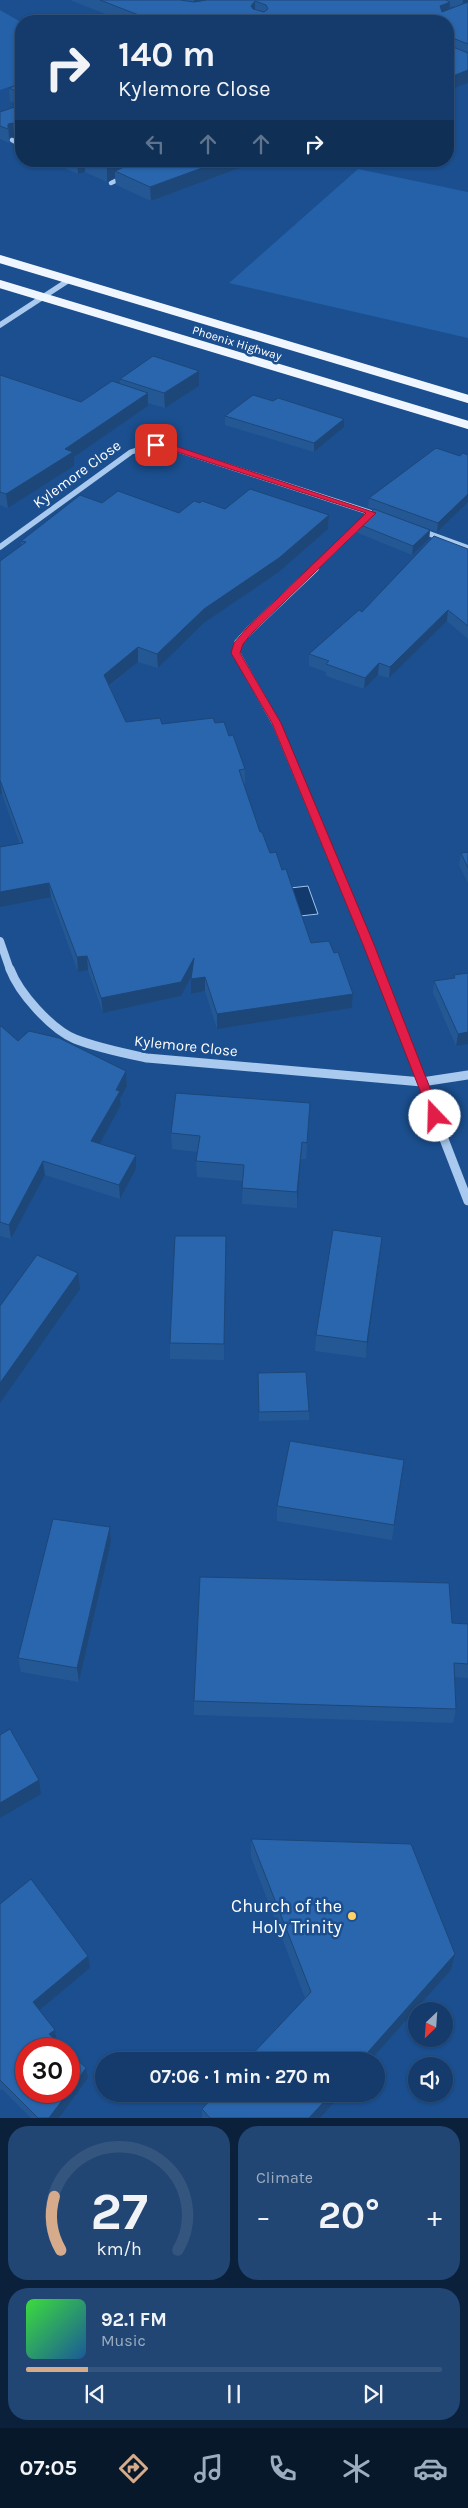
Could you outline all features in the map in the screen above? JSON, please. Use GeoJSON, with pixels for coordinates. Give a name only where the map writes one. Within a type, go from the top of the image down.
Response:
{"type":"FeatureCollection","features":[{"type":"Feature","properties":{"kind":"main road","name":"Phoenix Highway"},"geometry":{"type":"LineString","coordinates":[[0,259],[468,399]]}},
{"type":"Feature","properties":{"kind":"main road","name":"Phoenix Highway"},"geometry":{"type":"LineString","coordinates":[[0,284],[468,425]]}},
{"type":"Feature","properties":{"kind":"street"},"geometry":{"type":"LineString","coordinates":[[111,182],[135,173]]}},
{"type":"Feature","properties":{"kind":"street"},"geometry":{"type":"LineString","coordinates":[[0,325],[69,280]]}},
{"type":"Feature","properties":{"kind":"street","name":"Kylemore Close"},"geometry":{"type":"LineString","coordinates":[[0,547],[131,452],[146,446],[156,445],[169,447],[372,513]]}},
{"type":"Feature","properties":{"kind":"street"},"geometry":{"type":"LineString","coordinates":[[389,519],[372,513],[249,631],[238,643],[236,653],[276,723],[422,1082],[468,1201]]}},
{"type":"Feature","properties":{"kind":"street"},"geometry":{"type":"LineString","coordinates":[[415,528],[468,548]]}},
{"type":"Feature","properties":{"kind":"street","name":"Kylemore Close"},"geometry":{"type":"LineString","coordinates":[[0,941],[13,977],[33,1007],[73,1038],[108,1050],[147,1058],[422,1082],[468,1075]]}},
{"type":"Feature","properties":{"kind":"shaded area"},"geometry":{"type":"Polygon","coordinates":[[[0,10],[15,19],[15,85],[0,90],[0,10]]]}},
{"type":"Feature","properties":{"kind":"shaded area"},"geometry":{"type":"Polygon","coordinates":[[[358,169],[468,192],[468,338],[229,283],[358,169]]]}},
{"type":"Feature","properties":{"kind":"shaded area"},"geometry":{"type":"Polygon","coordinates":[[[308,886],[318,914],[300,916],[290,888],[308,886]]]}},
{"type":"Feature","properties":{"kind":"building"},"geometry":{"type":"Polygon","coordinates":[[[100,0],[180,0],[194,2],[207,0],[446,0],[450,2],[440,6],[442,12],[468,2],[468,44],[454,39],[454,15],[139,15],[100,0]],[[255,1],[251,6],[253,9],[264,12],[268,9],[266,5],[255,1]]]}},
{"type":"Feature","properties":{"kind":"building"},"geometry":{"type":"Polygon","coordinates":[[[454,47],[468,53],[468,70],[454,76],[454,47]]]}},
{"type":"Feature","properties":{"kind":"building"},"geometry":{"type":"Polygon","coordinates":[[[15,107],[15,124],[8,124],[8,129],[0,126],[0,112],[15,107]]]}},
{"type":"Feature","properties":{"kind":"building"},"geometry":{"type":"Polygon","coordinates":[[[124,167],[205,167],[150,187],[115,171],[124,167]]]}},
{"type":"Feature","properties":{"kind":"building"},"geometry":{"type":"Polygon","coordinates":[[[153,356],[199,371],[164,393],[120,379],[153,356]]]}},
{"type":"Feature","properties":{"kind":"building"},"geometry":{"type":"Polygon","coordinates":[[[0,375],[81,402],[112,381],[148,393],[65,449],[73,452],[6,494],[0,492],[0,375]]]}},
{"type":"Feature","properties":{"kind":"building"},"geometry":{"type":"Polygon","coordinates":[[[253,395],[273,401],[278,398],[344,419],[314,443],[225,416],[253,395]]]}},
{"type":"Feature","properties":{"kind":"building"},"geometry":{"type":"Polygon","coordinates":[[[436,448],[460,456],[463,453],[468,455],[468,494],[438,523],[369,498],[436,448]]]}},
{"type":"Feature","properties":{"kind":"building"},"geometry":{"type":"Polygon","coordinates":[[[250,489],[329,515],[279,558],[204,609],[157,654],[138,647],[104,675],[126,722],[160,718],[162,724],[213,718],[215,723],[224,722],[229,736],[233,735],[245,769],[239,770],[260,832],[262,832],[270,853],[276,852],[282,870],[286,869],[311,943],[329,941],[334,953],[338,952],[353,994],[217,1014],[205,977],[191,979],[194,958],[181,982],[101,998],[87,956],[77,957],[49,883],[0,892],[0,847],[23,843],[0,780],[0,561],[26,542],[21,541],[80,495],[102,503],[118,491],[179,513],[194,501],[200,503],[202,501],[225,509],[250,489]]]}},
{"type":"Feature","properties":{"kind":"building"},"geometry":{"type":"Polygon","coordinates":[[[374,509],[430,530],[413,546],[358,524],[374,509]]]}},
{"type":"Feature","properties":{"kind":"building"},"geometry":{"type":"Polygon","coordinates":[[[434,536],[468,549],[468,626],[448,610],[390,667],[379,663],[365,678],[326,664],[329,661],[309,654],[359,610],[362,612],[434,536]]]}},
{"type":"Feature","properties":{"kind":"building"},"geometry":{"type":"Polygon","coordinates":[[[468,852],[468,868],[461,853],[468,852]]]}},
{"type":"Feature","properties":{"kind":"building"},"geometry":{"type":"Polygon","coordinates":[[[468,973],[468,1032],[458,1034],[434,981],[455,978],[454,975],[468,973]]]}},
{"type":"Feature","properties":{"kind":"building"},"geometry":{"type":"Polygon","coordinates":[[[1,1026],[18,1041],[29,1031],[59,1038],[126,1071],[116,1090],[120,1091],[91,1141],[136,1155],[119,1185],[43,1161],[9,1225],[0,1222],[1,1026]]]}},
{"type":"Feature","properties":{"kind":"building"},"geometry":{"type":"Polygon","coordinates":[[[176,1093],[310,1103],[307,1143],[302,1142],[297,1192],[242,1188],[244,1165],[196,1161],[200,1136],[171,1133],[176,1093]]]}},
{"type":"Feature","properties":{"kind":"building"},"geometry":{"type":"Polygon","coordinates":[[[333,1230],[382,1237],[367,1342],[316,1335],[333,1230]]]}},
{"type":"Feature","properties":{"kind":"building"},"geometry":{"type":"Polygon","coordinates":[[[175,1236],[226,1236],[224,1344],[170,1343],[175,1236]]]}},
{"type":"Feature","properties":{"kind":"building"},"geometry":{"type":"Polygon","coordinates":[[[37,1255],[78,1273],[0,1383],[0,1306],[37,1255]]]}},
{"type":"Feature","properties":{"kind":"building"},"geometry":{"type":"Polygon","coordinates":[[[306,1372],[309,1411],[259,1412],[258,1373],[306,1372]]]}},
{"type":"Feature","properties":{"kind":"building"},"geometry":{"type":"Polygon","coordinates":[[[290,1441],[404,1460],[394,1525],[277,1506],[290,1441]]]}},
{"type":"Feature","properties":{"kind":"building"},"geometry":{"type":"Polygon","coordinates":[[[53,1519],[110,1527],[77,1668],[18,1658],[53,1519]]]}},
{"type":"Feature","properties":{"kind":"building"},"geometry":{"type":"Polygon","coordinates":[[[200,1577],[449,1583],[452,1623],[468,1624],[468,1664],[454,1663],[456,1709],[194,1701],[200,1577]]]}},
{"type":"Feature","properties":{"kind":"building"},"geometry":{"type":"Polygon","coordinates":[[[10,1729],[39,1780],[0,1803],[0,1735],[10,1729]]]}},
{"type":"Feature","properties":{"kind":"building","name":"Church of the Holy Trinity"},"geometry":{"type":"Polygon","coordinates":[[[251,1839],[411,1844],[455,1954],[412,2002],[408,2002],[408,2007],[368,2052],[254,2052],[311,1992],[251,1839]]]}},
{"type":"Feature","properties":{"kind":"building"},"geometry":{"type":"Polygon","coordinates":[[[31,1879],[88,1956],[33,2002],[55,2030],[49,2034],[53,2038],[15,2038],[15,2095],[0,2080],[0,1904],[31,1879]]]}},
{"type":"Feature","properties":{"kind":"building"},"geometry":{"type":"Polygon","coordinates":[[[80,2062],[86,2068],[80,2076],[80,2062]]]}},
{"type":"Feature","properties":{"kind":"building"},"geometry":{"type":"Polygon","coordinates":[[[209,2102],[324,2102],[309,2118],[210,2118],[202,2109],[209,2102]]]}},
{"type":"Feature","properties":{"kind":"building"},"geometry":{"type":"Polygon","coordinates":[[[23,2103],[60,2103],[49,2118],[38,2118],[23,2103]]]}},
{"type":"Feature","properties":{"kind":"place","name":"Church of the Holy Trinity"},"geometry":{"type":"Point","coordinates":[352,1916]}},
{"type":"Feature","properties":{"kind":"route"},"geometry":{"type":"LineString","coordinates":[[156,445],[169,447],[372,513],[249,631],[238,643],[236,653],[239,662],[276,723],[368,942],[435,1116]]}}]}
